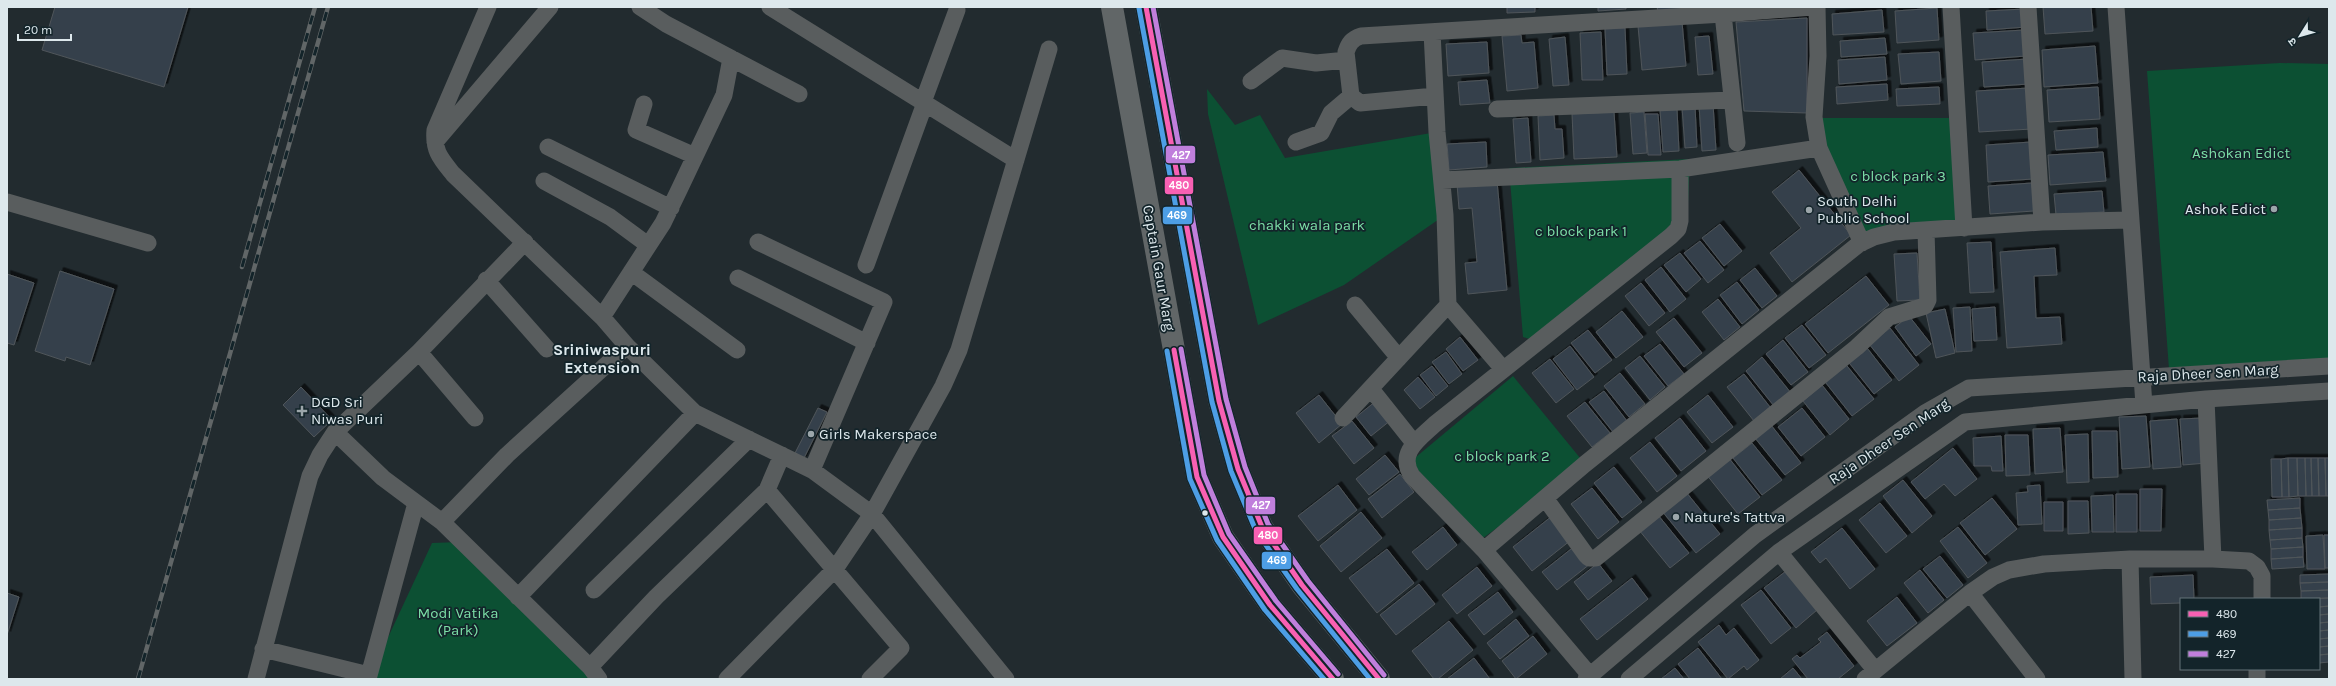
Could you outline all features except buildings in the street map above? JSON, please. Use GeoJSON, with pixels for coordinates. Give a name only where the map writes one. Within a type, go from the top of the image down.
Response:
{"type":"FeatureCollection","features":[{"type":"Feature","properties":{"kind":"main road","name":"Captain Gaur Marg"},"geometry":{"type":"LineString","coordinates":[[1112,7],[1197,477],[1223,537],[1270,605],[1333,679]]}},
{"type":"Feature","properties":{"kind":"main road"},"geometry":{"type":"LineString","coordinates":[[1146,7],[1219,401],[1238,469],[1262,527],[1302,586],[1379,679]]}},
{"type":"Feature","properties":{"kind":"street"},"geometry":{"type":"LineString","coordinates":[[488,7],[435,130],[434,144],[440,158],[453,174],[602,317],[627,346],[695,413],[812,470],[872,514],[1006,679]]}},
{"type":"Feature","properties":{"kind":"street"},"geometry":{"type":"LineString","coordinates":[[434,144],[550,7]]}},
{"type":"Feature","properties":{"kind":"street"},"geometry":{"type":"LineString","coordinates":[[640,7],[666,24],[799,94]]}},
{"type":"Feature","properties":{"kind":"street"},"geometry":{"type":"LineString","coordinates":[[770,7],[1016,160]]}},
{"type":"Feature","properties":{"kind":"street"},"geometry":{"type":"LineString","coordinates":[[1350,96],[1348,45],[1353,39],[1361,36],[1723,14],[1813,7]]}},
{"type":"Feature","properties":{"kind":"street"},"geometry":{"type":"LineString","coordinates":[[1817,7],[1818,56],[1814,117],[1819,148],[1862,243]]}},
{"type":"Feature","properties":{"kind":"street"},"geometry":{"type":"LineString","coordinates":[[1951,7],[1964,228]]}},
{"type":"Feature","properties":{"kind":"street"},"geometry":{"type":"LineString","coordinates":[[2028,7],[2042,222]]}},
{"type":"Feature","properties":{"kind":"street"},"geometry":{"type":"LineString","coordinates":[[2116,7],[2144,405]]}},
{"type":"Feature","properties":{"kind":"street"},"geometry":{"type":"LineString","coordinates":[[866,265],[957,10]]}},
{"type":"Feature","properties":{"kind":"street"},"geometry":{"type":"LineString","coordinates":[[1723,14],[1737,143]]}},
{"type":"Feature","properties":{"kind":"street"},"geometry":{"type":"LineString","coordinates":[[1432,32],[1434,96],[1445,215],[1448,305],[1503,369]]}},
{"type":"Feature","properties":{"kind":"street"},"geometry":{"type":"LineString","coordinates":[[727,679],[835,569],[872,514],[943,386],[958,350],[1049,49]]}},
{"type":"Feature","properties":{"kind":"street"},"geometry":{"type":"LineString","coordinates":[[602,317],[670,208],[724,94],[731,58]]}},
{"type":"Feature","properties":{"kind":"street"},"geometry":{"type":"LineString","coordinates":[[1251,81],[1282,58],[1316,63],[1348,60]]}},
{"type":"Feature","properties":{"kind":"street"},"geometry":{"type":"LineString","coordinates":[[1350,96],[1360,103],[1434,96]]}},
{"type":"Feature","properties":{"kind":"street"},"geometry":{"type":"LineString","coordinates":[[1296,142],[1321,134],[1331,113],[1350,96]]}},
{"type":"Feature","properties":{"kind":"street"},"geometry":{"type":"LineString","coordinates":[[1497,109],[1732,100]]}},
{"type":"Feature","properties":{"kind":"street"},"geometry":{"type":"LineString","coordinates":[[644,104],[636,130],[695,156]]}},
{"type":"Feature","properties":{"kind":"street"},"geometry":{"type":"LineString","coordinates":[[548,147],[670,208]]}},
{"type":"Feature","properties":{"kind":"street"},"geometry":{"type":"LineString","coordinates":[[1442,180],[1680,169],[1819,148]]}},
{"type":"Feature","properties":{"kind":"street"},"geometry":{"type":"LineString","coordinates":[[1590,678],[1484,550],[1412,476],[1407,468],[1407,455],[1414,443],[1503,369],[1678,229],[1680,221],[1680,169]]}},
{"type":"Feature","properties":{"kind":"street"},"geometry":{"type":"LineString","coordinates":[[544,181],[610,217],[648,245]]}},
{"type":"Feature","properties":{"kind":"street"},"geometry":{"type":"LineString","coordinates":[[7,202],[148,243]]}},
{"type":"Feature","properties":{"kind":"street"},"geometry":{"type":"LineString","coordinates":[[1484,550],[1545,498],[1838,260],[1862,243],[1874,237],[1894,232],[2042,222],[2130,220]]}},
{"type":"Feature","properties":{"kind":"street"},"geometry":{"type":"LineString","coordinates":[[1545,498],[1586,555],[1589,558],[1596,558],[1857,347],[1889,317],[1925,306],[1928,300],[1926,230]]}},
{"type":"Feature","properties":{"kind":"street"},"geometry":{"type":"LineString","coordinates":[[256,679],[310,476],[320,455],[335,432],[419,352],[486,280],[525,242]]}},
{"type":"Feature","properties":{"kind":"street"},"geometry":{"type":"LineString","coordinates":[[758,242],[884,302],[812,470]]}},
{"type":"Feature","properties":{"kind":"street"},"geometry":{"type":"LineString","coordinates":[[631,272],[737,350]]}},
{"type":"Feature","properties":{"kind":"street"},"geometry":{"type":"LineString","coordinates":[[738,278],[867,343]]}},
{"type":"Feature","properties":{"kind":"street"},"geometry":{"type":"LineString","coordinates":[[486,280],[547,349]]}},
{"type":"Feature","properties":{"kind":"street"},"geometry":{"type":"LineString","coordinates":[[1355,305],[1399,358]]}},
{"type":"Feature","properties":{"kind":"street"},"geometry":{"type":"LineString","coordinates":[[1343,418],[1448,305]]}},
{"type":"Feature","properties":{"kind":"street"},"geometry":{"type":"LineString","coordinates":[[442,522],[507,455],[627,346]]}},
{"type":"Feature","properties":{"kind":"street"},"geometry":{"type":"LineString","coordinates":[[419,352],[475,418]]}},
{"type":"Feature","properties":{"kind":"street","name":"Raja Dheer Sen Marg"},"geometry":{"type":"LineString","coordinates":[[1590,678],[1755,535],[1925,413],[1969,388],[2329,366]]}},
{"type":"Feature","properties":{"kind":"street"},"geometry":{"type":"LineString","coordinates":[[1371,389],[1414,443]]}},
{"type":"Feature","properties":{"kind":"street","name":"Raja Dheer Sen Marg"},"geometry":{"type":"LineString","coordinates":[[1629,679],[1779,552],[1964,422],[2206,399],[2329,391]]}},
{"type":"Feature","properties":{"kind":"street"},"geometry":{"type":"LineString","coordinates":[[2206,399],[2213,558]]}},
{"type":"Feature","properties":{"kind":"street"},"geometry":{"type":"LineString","coordinates":[[518,597],[695,413]]}},
{"type":"Feature","properties":{"kind":"street"},"geometry":{"type":"LineString","coordinates":[[335,432],[383,478],[442,522],[595,673],[656,597],[767,490],[782,455]]}},
{"type":"Feature","properties":{"kind":"street"},"geometry":{"type":"LineString","coordinates":[[594,590],[749,439]]}},
{"type":"Feature","properties":{"kind":"street"},"geometry":{"type":"LineString","coordinates":[[767,490],[900,648],[880,676]]}},
{"type":"Feature","properties":{"kind":"street"},"geometry":{"type":"LineString","coordinates":[[264,649],[369,677],[416,503]]}},
{"type":"Feature","properties":{"kind":"street"},"geometry":{"type":"LineString","coordinates":[[1779,552],[1870,675],[1970,593],[1993,577],[2009,570],[2044,564],[2130,559],[2213,558],[2249,561],[2257,567],[2262,576],[2262,598]]}},
{"type":"Feature","properties":{"kind":"street"},"geometry":{"type":"LineString","coordinates":[[2130,559],[2133,679]]}},
{"type":"Feature","properties":{"kind":"street"},"geometry":{"type":"LineString","coordinates":[[1970,593],[2037,679]]}},
{"type":"Feature","properties":{"kind":"green space","name":"Ashokan Edict"},"geometry":{"type":"Polygon","coordinates":[[[2280,63],[2329,64],[2329,359],[2169,369],[2147,71],[2280,63]]]}},
{"type":"Feature","properties":{"kind":"green space","name":"chakki wala park"},"geometry":{"type":"Polygon","coordinates":[[[1207,89],[1235,125],[1260,115],[1285,158],[1437,132],[1445,215],[1344,285],[1258,325],[1208,114],[1207,89]]]}},
{"type":"Feature","properties":{"kind":"green space","name":"c block park 3"},"geometry":{"type":"Polygon","coordinates":[[[1817,118],[1949,118],[1964,228],[1867,241],[1819,148],[1817,118]]]}},
{"type":"Feature","properties":{"kind":"green space","name":"c block park 1"},"geometry":{"type":"Polygon","coordinates":[[[1690,159],[1687,226],[1542,343],[1523,337],[1509,168],[1690,159]]]}},
{"type":"Feature","properties":{"kind":"green space","name":"c block park 2"},"geometry":{"type":"Polygon","coordinates":[[[1513,376],[1585,464],[1483,538],[1410,462],[1513,376]]]}},
{"type":"Feature","properties":{"kind":"green space","name":"Modi Vatika (Park)"},"geometry":{"type":"Polygon","coordinates":[[[460,542],[594,679],[376,679],[385,644],[432,543],[460,542]]]}},
{"type":"Feature","properties":{"kind":"railway"},"geometry":{"type":"LineString","coordinates":[[242,267],[315,7]]}},
{"type":"Feature","properties":{"kind":"railway"},"geometry":{"type":"LineString","coordinates":[[138,679],[328,7]]}},
{"type":"Feature","properties":{"kind":"transit line","name":"480"},"geometry":{"type":"LineString","coordinates":[[1146,7],[1219,401],[1238,469],[1262,527],[1302,585],[1379,679]]}},
{"type":"Feature","properties":{"kind":"transit line","name":"427"},"geometry":{"type":"LineString","coordinates":[[1153,7],[1226,399],[1245,467],[1268,524],[1308,581],[1384,675]]}},
{"type":"Feature","properties":{"kind":"transit line","name":"469"},"geometry":{"type":"LineString","coordinates":[[1139,8],[1212,402],[1231,471],[1256,531],[1297,589],[1370,679]]}},
{"type":"Feature","properties":{"kind":"transit line","name":"427"},"geometry":{"type":"LineString","coordinates":[[1181,349],[1204,475],[1229,534],[1276,601],[1338,674]]}},
{"type":"Feature","properties":{"kind":"transit line","name":"480"},"geometry":{"type":"LineString","coordinates":[[1174,350],[1197,477],[1223,537],[1270,605],[1333,679]]}},
{"type":"Feature","properties":{"kind":"transit line","name":"469"},"geometry":{"type":"LineString","coordinates":[[1167,351],[1190,479],[1217,540],[1265,610],[1324,679]]}},
{"type":"Feature","properties":{"kind":"place","name":"Ashok Edict"},"geometry":{"type":"Point","coordinates":[2274,209]}},
{"type":"Feature","properties":{"kind":"place","name":"South Delhi Public School"},"geometry":{"type":"Point","coordinates":[1809,210]}},
{"type":"Feature","properties":{"kind":"place","name":"DGD Sri Niwas Puri"},"geometry":{"type":"Point","coordinates":[302,411]}},
{"type":"Feature","properties":{"kind":"place","name":"Girls Makerspace"},"geometry":{"type":"Point","coordinates":[811,434]}},
{"type":"Feature","properties":{"kind":"place","name":"Nature's Tattva"},"geometry":{"type":"Point","coordinates":[1676,517]}},
{"type":"Feature","properties":{"kind":"district","name":"Sriniwaspuri Extension"},"geometry":{"type":"Point","coordinates":[602,358]}}]}
